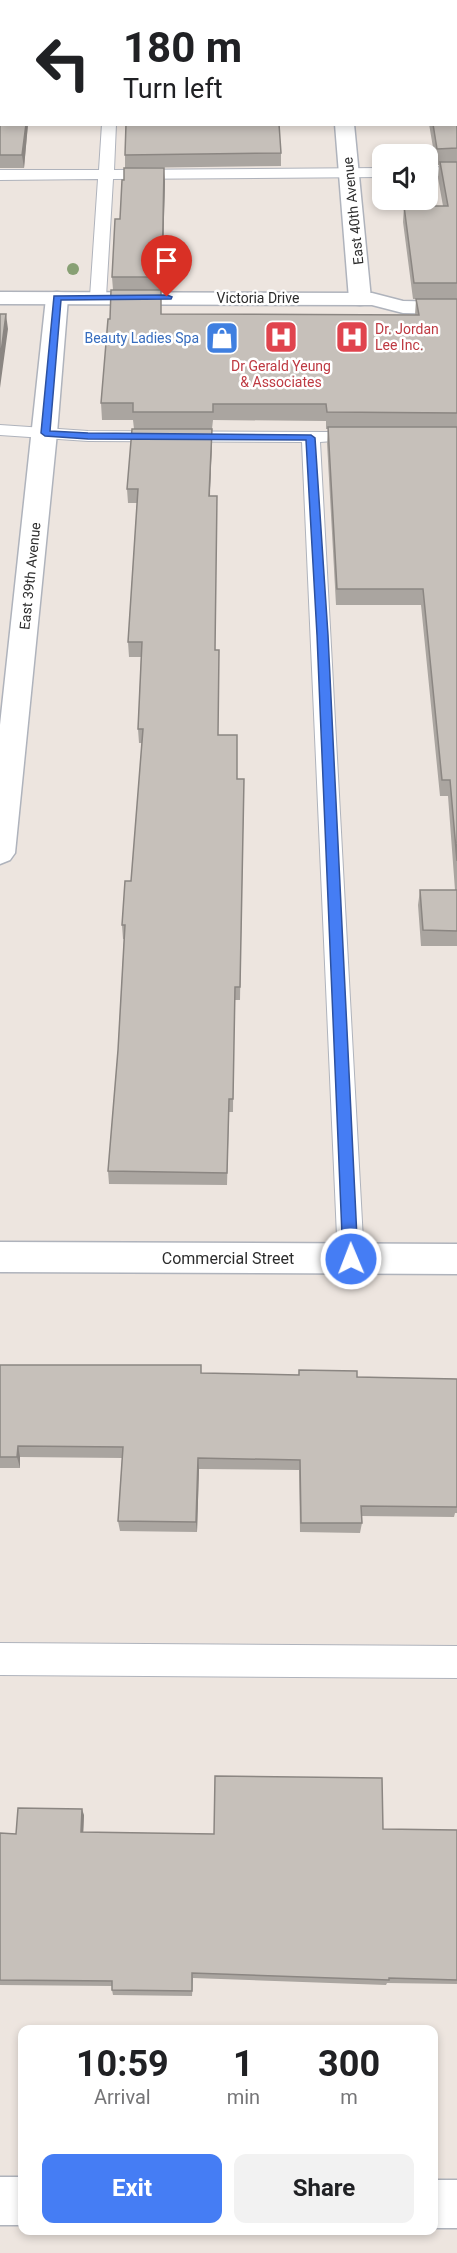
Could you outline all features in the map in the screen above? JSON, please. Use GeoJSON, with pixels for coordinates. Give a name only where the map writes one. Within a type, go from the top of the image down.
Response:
{"type":"FeatureCollection","features":[{"type":"Feature","properties":{"kind":"street","name":"East 40th Avenue"},"geometry":{"type":"LineString","coordinates":[[344,126],[366,299]]}},
{"type":"Feature","properties":{"kind":"street","name":"Victoria Drive"},"geometry":{"type":"LineString","coordinates":[[366,299],[401,290],[457,290]]}},
{"type":"Feature","properties":{"kind":"street","name":"Victoria Drive"},"geometry":{"type":"LineString","coordinates":[[0,298],[366,299],[403,307],[457,308]]}},
{"type":"Feature","properties":{"kind":"street","name":"East 39th Avenue"},"geometry":{"type":"LineString","coordinates":[[0,853],[45,433],[57,298]]}},
{"type":"Feature","properties":{"kind":"street","name":"Commercial Street"},"geometry":{"type":"LineString","coordinates":[[0,1257],[457,1259]]}},
{"type":"Feature","properties":{"kind":"street"},"geometry":{"type":"LineString","coordinates":[[0,2201],[18,2201]]}},
{"type":"Feature","properties":{"kind":"street"},"geometry":{"type":"LineString","coordinates":[[438,2204],[457,2204]]}},
{"type":"Feature","properties":{"kind":"lane"},"geometry":{"type":"LineString","coordinates":[[98,297],[109,126]]}},
{"type":"Feature","properties":{"kind":"lane"},"geometry":{"type":"LineString","coordinates":[[438,172],[457,171]]}},
{"type":"Feature","properties":{"kind":"lane"},"geometry":{"type":"LineString","coordinates":[[0,175],[372,173]]}},
{"type":"Feature","properties":{"kind":"lane"},"geometry":{"type":"LineString","coordinates":[[0,430],[88,436],[345,437]]}},
{"type":"Feature","properties":{"kind":"lane"},"geometry":{"type":"LineString","coordinates":[[311,438],[323,647],[351,1259]]}},
{"type":"Feature","properties":{"kind":"lane"},"geometry":{"type":"LineString","coordinates":[[0,1659],[457,1662]]}},
{"type":"Feature","properties":{"kind":"building"},"geometry":{"type":"Polygon","coordinates":[[[0,126],[26,126],[22,155],[0,155],[0,126]]]}},
{"type":"Feature","properties":{"kind":"building"},"geometry":{"type":"Polygon","coordinates":[[[126,126],[279,126],[281,153],[125,155],[126,126]]]}},
{"type":"Feature","properties":{"kind":"building"},"geometry":{"type":"Polygon","coordinates":[[[433,126],[457,126],[457,148],[438,149],[433,126]]]}},
{"type":"Feature","properties":{"kind":"building"},"geometry":{"type":"Polygon","coordinates":[[[440,162],[457,162],[457,283],[414,283],[405,210],[438,210],[438,206],[448,206],[440,162]]]}},
{"type":"Feature","properties":{"kind":"building"},"geometry":{"type":"Polygon","coordinates":[[[124,168],[164,168],[162,277],[112,277],[115,219],[120,219],[124,168]]]}},
{"type":"Feature","properties":{"kind":"building"},"geometry":{"type":"Polygon","coordinates":[[[111,290],[161,290],[161,314],[419,315],[416,299],[457,299],[457,413],[327,412],[326,404],[213,404],[213,412],[133,412],[133,403],[101,403],[111,290]]]}},
{"type":"Feature","properties":{"kind":"building"},"geometry":{"type":"Polygon","coordinates":[[[0,314],[6,314],[0,360],[0,314]]]}},
{"type":"Feature","properties":{"kind":"building"},"geometry":{"type":"Polygon","coordinates":[[[328,427],[457,427],[457,861],[450,780],[442,780],[423,589],[337,589],[328,427]]]}},
{"type":"Feature","properties":{"kind":"building"},"geometry":{"type":"Polygon","coordinates":[[[132,429],[212,429],[209,496],[217,496],[215,650],[219,650],[218,735],[237,735],[237,779],[244,779],[240,987],[235,987],[233,1099],[229,1099],[227,1173],[108,1171],[118,1050],[125,925],[122,925],[125,881],[131,881],[143,729],[138,729],[142,642],[128,642],[138,489],[127,489],[132,429]]]}},
{"type":"Feature","properties":{"kind":"building"},"geometry":{"type":"Polygon","coordinates":[[[420,890],[457,890],[457,931],[423,930],[420,890]]]}},
{"type":"Feature","properties":{"kind":"building"},"geometry":{"type":"Polygon","coordinates":[[[0,1365],[201,1365],[201,1373],[299,1375],[299,1370],[357,1371],[357,1377],[457,1379],[457,1507],[361,1506],[362,1523],[301,1523],[300,1460],[198,1458],[196,1522],[118,1521],[123,1447],[18,1446],[17,1457],[0,1457],[0,1365]]]}},
{"type":"Feature","properties":{"kind":"building"},"geometry":{"type":"Polygon","coordinates":[[[215,1776],[382,1778],[383,1829],[457,1830],[457,1980],[192,1973],[192,1991],[112,1990],[112,1981],[0,1980],[0,1833],[16,1834],[18,1808],[82,1809],[81,1832],[214,1834],[215,1776]]]}},
{"type":"Feature","properties":{"kind":"place","name":"Dr Gerald Yeung & Associates"},"geometry":{"type":"Point","coordinates":[281,337]}},
{"type":"Feature","properties":{"kind":"place","name":"Dr. Jordan Lee Inc."},"geometry":{"type":"Point","coordinates":[352,337]}},
{"type":"Feature","properties":{"kind":"place","name":"Beauty Ladies Spa"},"geometry":{"type":"Point","coordinates":[222,338]}},
{"type":"Feature","properties":{"kind":"route"},"geometry":{"type":"LineString","coordinates":[[167,297],[57,298],[45,433],[88,436],[311,438],[351,1259]]}}]}
